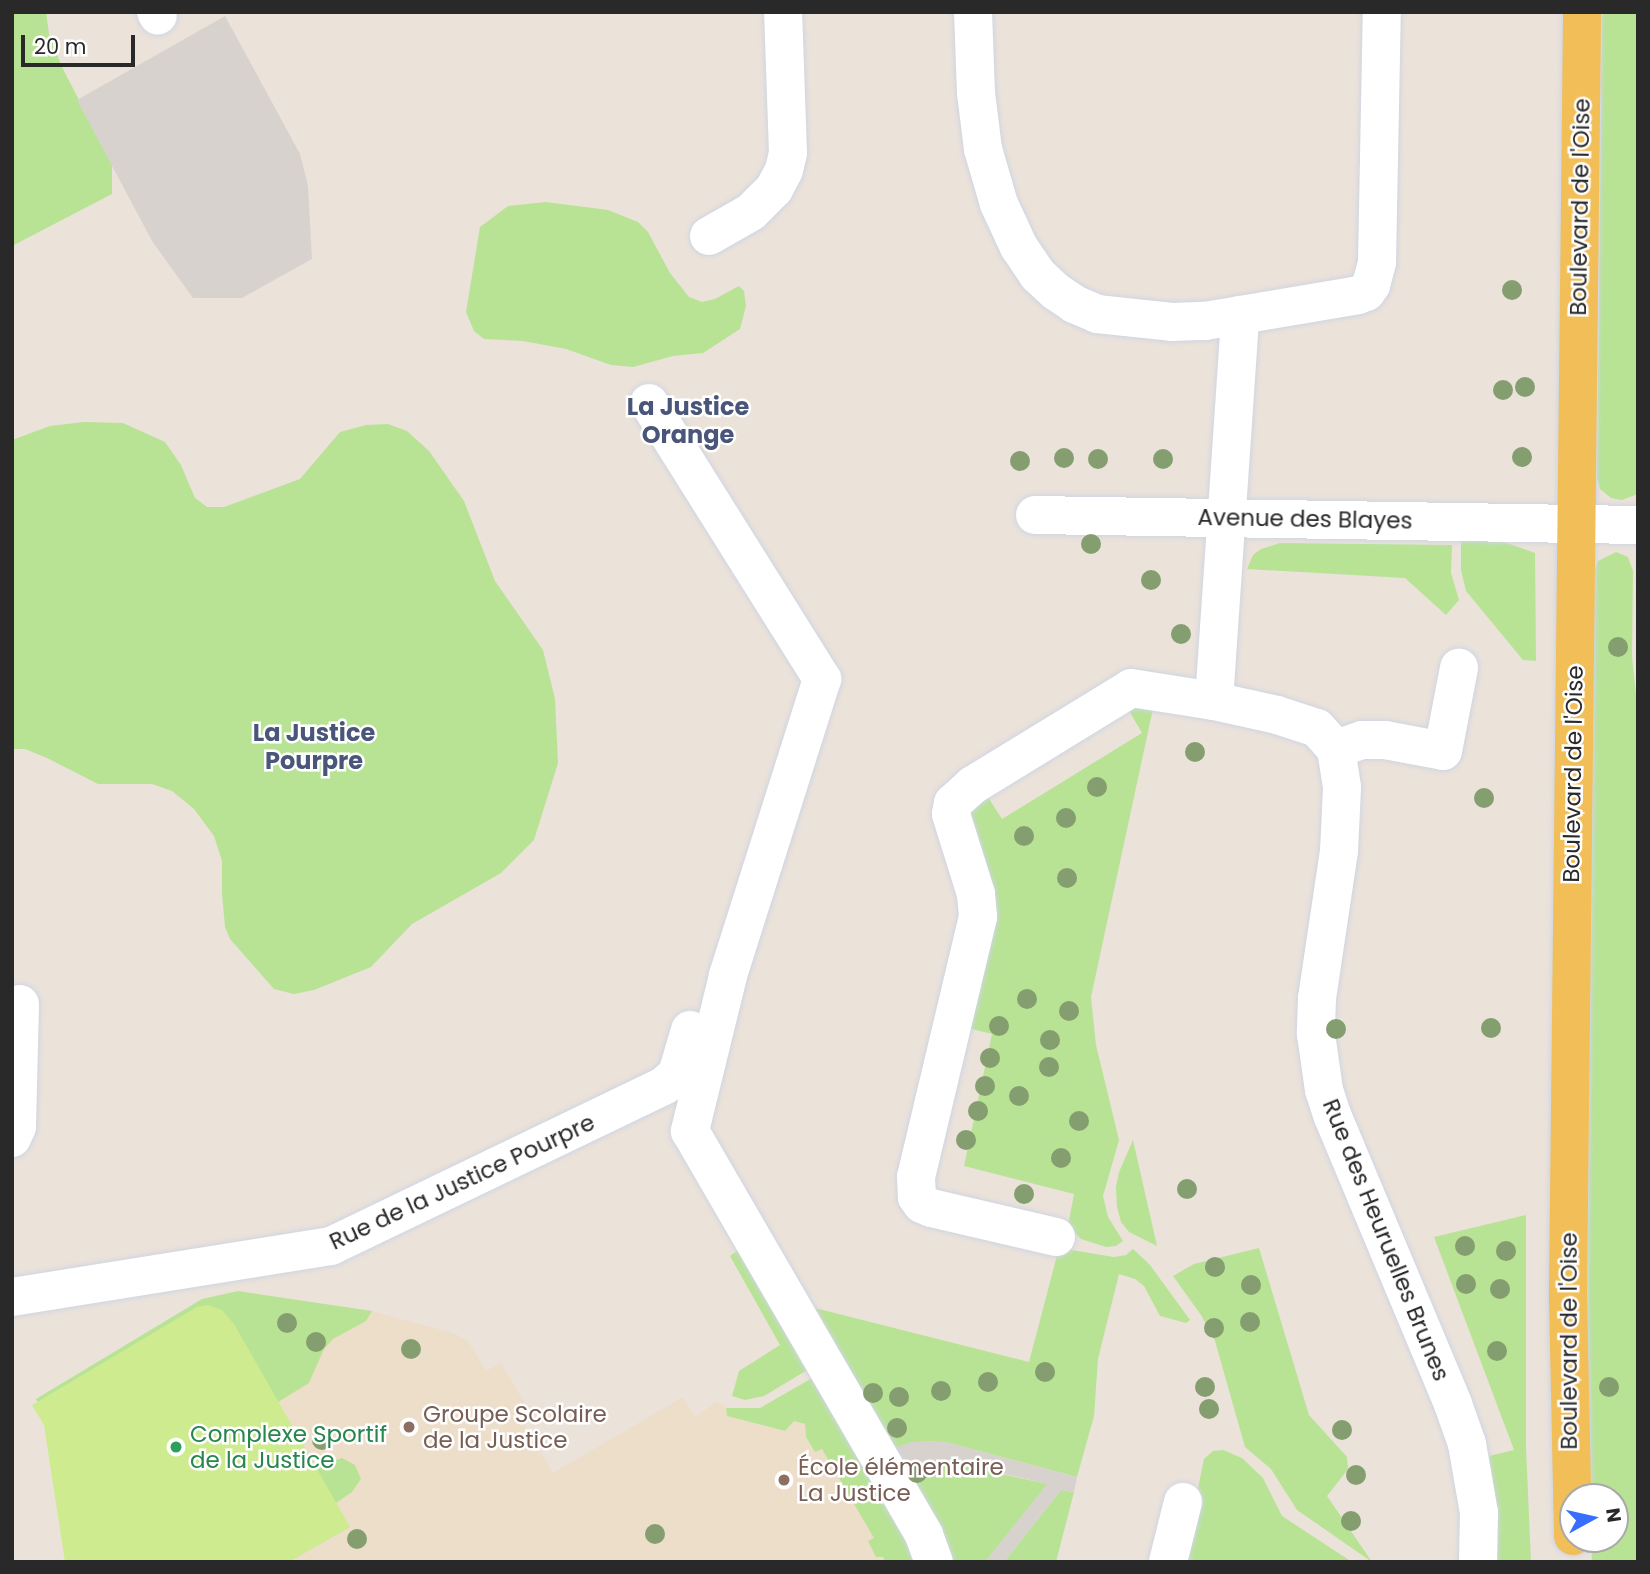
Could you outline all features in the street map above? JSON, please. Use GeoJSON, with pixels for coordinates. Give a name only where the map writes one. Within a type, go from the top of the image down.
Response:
{"type":"FeatureCollection","features":[{"type":"Feature","properties":{"kind":"main road","name":"Boulevard de l'Oise"},"geometry":{"type":"LineString","coordinates":[[1572,1483],[1568,1344],[1582,12]]}},
{"type":"Feature","properties":{"kind":"street"},"geometry":{"type":"LineString","coordinates":[[709,236],[751,212],[774,189],[784,170],[788,153],[783,12]]}},
{"type":"Feature","properties":{"kind":"street"},"geometry":{"type":"LineString","coordinates":[[973,12],[977,103],[988,171],[1018,247],[1038,275],[1055,291],[1097,314],[1172,322],[1240,315],[1359,295],[1371,285],[1377,262],[1382,12]]}},
{"type":"Feature","properties":{"kind":"street"},"geometry":{"type":"LineString","coordinates":[[1214,701],[1240,315]]}},
{"type":"Feature","properties":{"kind":"street"},"geometry":{"type":"LineString","coordinates":[[649,403],[822,679],[728,976],[690,1131],[924,1535],[934,1562]]}},
{"type":"Feature","properties":{"kind":"street","name":"Avenue des Blayes"},"geometry":{"type":"LineString","coordinates":[[1034,514],[1638,525]]}},
{"type":"Feature","properties":{"kind":"street","name":"Rue de la Justice Pourpre"},"geometry":{"type":"LineString","coordinates":[[12,1297],[331,1246],[657,1090],[674,1079],[680,1067],[803,649]]}},
{"type":"Feature","properties":{"kind":"street"},"geometry":{"type":"LineString","coordinates":[[1056,1237],[931,1208],[922,1204],[917,1197],[916,1177],[978,917],[977,900],[953,823],[952,808],[956,799],[973,785],[1125,690],[1166,692],[1307,724],[1325,734],[1336,749],[1363,740],[1385,740],[1443,751],[1459,668]]}},
{"type":"Feature","properties":{"kind":"street","name":"Rue des Heuruelles Brunes"},"geometry":{"type":"LineString","coordinates":[[1336,749],[1341,772],[1342,804],[1339,851],[1318,981],[1319,1060],[1333,1117],[1448,1392],[1466,1444],[1479,1513],[1478,1562]]}},
{"type":"Feature","properties":{"kind":"street"},"geometry":{"type":"LineString","coordinates":[[12,1138],[17,1127],[20,1004]]}},
{"type":"Feature","properties":{"kind":"street"},"geometry":{"type":"LineString","coordinates":[[1168,1562],[1183,1502]]}},
{"type":"Feature","properties":{"kind":"shaded area"},"geometry":{"type":"Polygon","coordinates":[[[225,16],[300,154],[308,186],[312,259],[242,298],[193,298],[152,241],[77,100],[225,16]]]}},
{"type":"Feature","properties":{"kind":"shaded area","name":"Groupe Scolaire de la Justice"},"geometry":{"type":"Polygon","coordinates":[[[372,1311],[456,1334],[468,1341],[486,1371],[501,1363],[525,1404],[515,1410],[553,1473],[683,1397],[695,1417],[716,1402],[724,1405],[728,1416],[785,1431],[794,1421],[805,1424],[806,1437],[822,1448],[875,1539],[868,1541],[885,1562],[288,1562],[350,1526],[234,1324],[372,1311]]]}},
{"type":"Feature","properties":{"kind":"shaded area"},"geometry":{"type":"Polygon","coordinates":[[[911,1442],[949,1443],[1077,1477],[1074,1492],[1061,1490],[1004,1562],[985,1562],[1047,1484],[963,1464],[945,1462],[911,1466],[902,1471],[950,1562],[910,1562],[913,1555],[887,1450],[911,1442]]]}},
{"type":"Feature","properties":{"kind":"green space"},"geometry":{"type":"Polygon","coordinates":[[[12,12],[46,12],[49,34],[62,67],[112,164],[112,194],[12,246],[12,12]]]}},
{"type":"Feature","properties":{"kind":"green space"},"geometry":{"type":"Polygon","coordinates":[[[1602,12],[1638,12],[1638,494],[1622,500],[1611,498],[1600,489],[1597,477],[1602,12]]]}},
{"type":"Feature","properties":{"kind":"green space"},"geometry":{"type":"Polygon","coordinates":[[[546,202],[608,210],[638,222],[648,232],[670,273],[689,297],[702,302],[715,299],[739,286],[744,291],[746,306],[740,329],[703,353],[673,356],[633,367],[611,365],[566,349],[523,341],[484,339],[474,331],[466,312],[480,227],[508,206],[546,202]]]}},
{"type":"Feature","properties":{"kind":"green space"},"geometry":{"type":"Polygon","coordinates":[[[84,422],[123,423],[165,442],[181,465],[195,498],[207,507],[224,507],[300,479],[340,432],[366,425],[388,424],[407,431],[429,451],[464,501],[495,581],[543,650],[555,699],[558,763],[534,840],[501,873],[412,924],[371,967],[314,990],[294,994],[274,989],[230,939],[225,927],[222,861],[214,836],[194,809],[172,791],[152,784],[98,784],[25,749],[12,749],[12,440],[50,426],[84,422]]]}},
{"type":"Feature","properties":{"kind":"green space"},"geometry":{"type":"Polygon","coordinates":[[[1461,541],[1501,541],[1535,553],[1536,661],[1523,660],[1466,591],[1461,570],[1461,541]]]}},
{"type":"Feature","properties":{"kind":"green space"},"geometry":{"type":"Polygon","coordinates":[[[1280,543],[1452,545],[1451,573],[1459,600],[1446,615],[1405,578],[1247,569],[1253,555],[1261,549],[1280,543]]]}},
{"type":"Feature","properties":{"kind":"green space"},"geometry":{"type":"Polygon","coordinates":[[[1616,552],[1628,557],[1633,571],[1632,657],[1638,713],[1638,1562],[1592,1562],[1592,1553],[1629,1553],[1629,1483],[1589,1483],[1586,1407],[1595,571],[1598,561],[1616,552]]]}},
{"type":"Feature","properties":{"kind":"green space"},"geometry":{"type":"Polygon","coordinates":[[[1154,704],[1091,997],[1096,1045],[1119,1140],[1103,1196],[1108,1217],[1123,1241],[1116,1246],[1106,1247],[1081,1239],[1068,1226],[1074,1194],[964,1166],[992,1034],[968,1028],[970,814],[971,806],[986,794],[1002,819],[1142,733],[1127,707],[1154,704]]]}},
{"type":"Feature","properties":{"kind":"green space"},"geometry":{"type":"Polygon","coordinates":[[[1133,1140],[1157,1246],[1129,1232],[1121,1222],[1117,1207],[1116,1187],[1119,1172],[1133,1140]]]}},
{"type":"Feature","properties":{"kind":"green space"},"geometry":{"type":"Polygon","coordinates":[[[1526,1215],[1526,1447],[1531,1562],[1498,1562],[1496,1509],[1489,1456],[1514,1450],[1434,1237],[1526,1215]]]}},
{"type":"Feature","properties":{"kind":"green space"},"geometry":{"type":"Polygon","coordinates":[[[744,1246],[809,1369],[764,1396],[745,1400],[732,1396],[739,1371],[780,1345],[730,1256],[744,1246]]]}},
{"type":"Feature","properties":{"kind":"green space"},"geometry":{"type":"Polygon","coordinates":[[[1059,1248],[1114,1257],[1126,1255],[1133,1249],[1150,1265],[1190,1320],[1186,1323],[1160,1316],[1144,1286],[1135,1279],[1119,1274],[1098,1359],[1094,1416],[1077,1477],[949,1443],[930,1441],[888,1450],[803,1305],[1029,1362],[1059,1248]]]}},
{"type":"Feature","properties":{"kind":"green space"},"geometry":{"type":"Polygon","coordinates":[[[1259,1248],[1309,1415],[1347,1457],[1348,1469],[1327,1496],[1372,1562],[1297,1510],[1271,1469],[1245,1447],[1215,1341],[1201,1315],[1173,1276],[1194,1264],[1259,1248]]]}},
{"type":"Feature","properties":{"kind":"green space","name":"Complexe Sportif de la Justice"},"geometry":{"type":"Polygon","coordinates":[[[238,1291],[372,1311],[366,1321],[333,1339],[324,1349],[309,1383],[278,1402],[316,1467],[342,1458],[355,1465],[361,1479],[352,1492],[336,1503],[350,1527],[288,1562],[40,1407],[36,1399],[202,1299],[238,1291]]]}},
{"type":"Feature","properties":{"kind":"green space","name":"Complexe Sportif de la Justice"},"geometry":{"type":"Polygon","coordinates":[[[208,1305],[222,1310],[234,1324],[350,1527],[288,1562],[65,1562],[44,1425],[32,1405],[197,1307],[208,1305]]]}},
{"type":"Feature","properties":{"kind":"green space"},"geometry":{"type":"Polygon","coordinates":[[[814,1377],[909,1541],[912,1559],[910,1562],[885,1562],[883,1557],[876,1557],[868,1541],[874,1538],[822,1449],[815,1452],[806,1437],[805,1424],[794,1421],[785,1431],[727,1416],[726,1408],[760,1408],[814,1377]]]}},
{"type":"Feature","properties":{"kind":"green space"},"geometry":{"type":"Polygon","coordinates":[[[1223,1450],[1242,1458],[1263,1478],[1282,1516],[1352,1562],[1183,1562],[1204,1459],[1213,1451],[1223,1450]]]}},
{"type":"Feature","properties":{"kind":"green space"},"geometry":{"type":"Polygon","coordinates":[[[945,1462],[1048,1484],[985,1562],[950,1562],[902,1471],[927,1463],[945,1462]]]}},
{"type":"Feature","properties":{"kind":"green space"},"geometry":{"type":"Polygon","coordinates":[[[1061,1490],[1074,1492],[1056,1562],[1004,1562],[1061,1490]]]}},
{"type":"Feature","properties":{"kind":"place","name":"Groupe Scolaire de la Justice"},"geometry":{"type":"Point","coordinates":[409,1427]}},
{"type":"Feature","properties":{"kind":"place","name":"Complexe Sportif de la Justice"},"geometry":{"type":"Point","coordinates":[176,1447]}},
{"type":"Feature","properties":{"kind":"place","name":"École élémentaire La Justice"},"geometry":{"type":"Point","coordinates":[784,1480]}},
{"type":"Feature","properties":{"kind":"district","name":"La Justice Orange"},"geometry":{"type":"Point","coordinates":[688,421]}},
{"type":"Feature","properties":{"kind":"district","name":"La Justice Pourpre"},"geometry":{"type":"Point","coordinates":[314,747]}}]}
